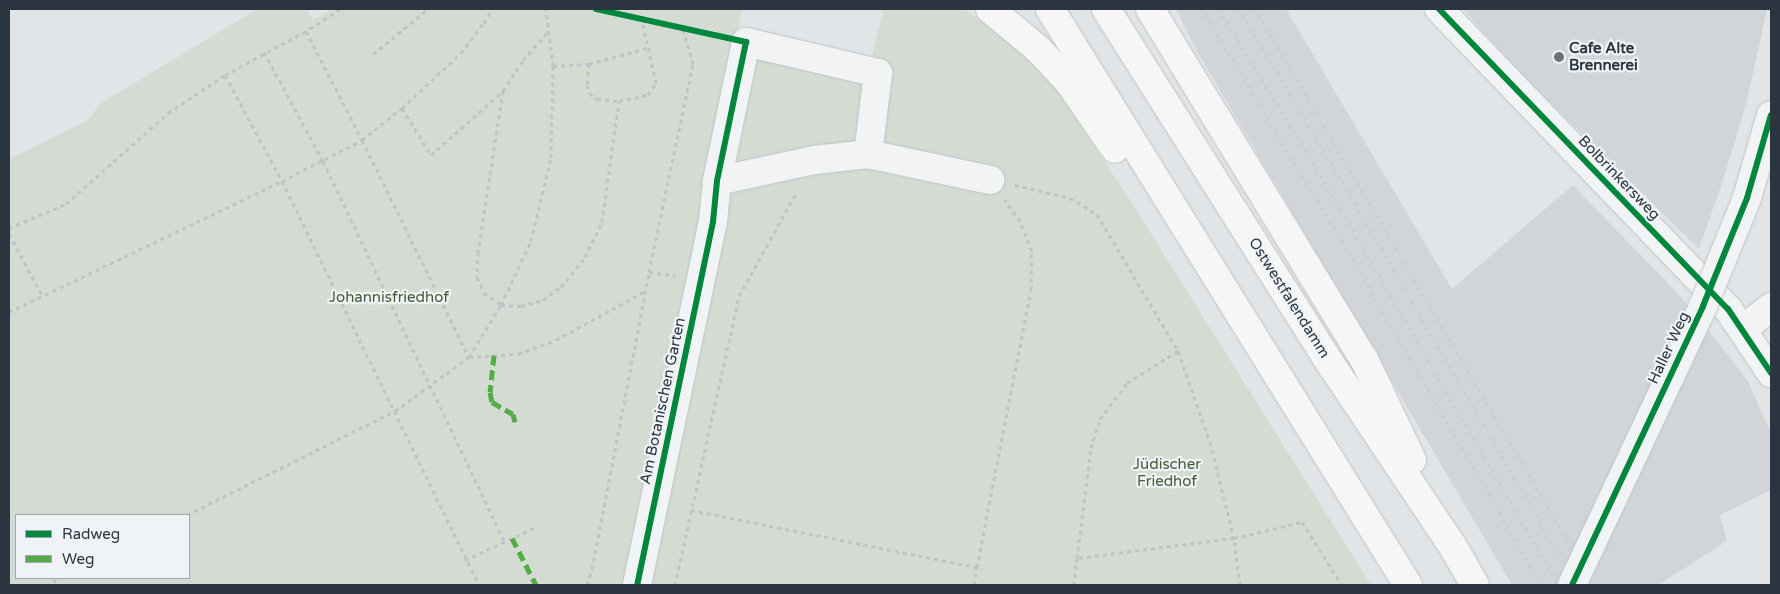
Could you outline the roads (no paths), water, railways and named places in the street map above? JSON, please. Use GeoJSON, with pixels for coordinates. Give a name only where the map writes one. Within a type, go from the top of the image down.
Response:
{"type":"FeatureCollection","features":[{"type":"Feature","properties":{"kind":"highway"},"geometry":{"type":"LineString","coordinates":[[990,9],[1039,50],[1069,82],[1179,250],[1231,303]]}},
{"type":"Feature","properties":{"kind":"highway"},"geometry":{"type":"LineString","coordinates":[[1050,9],[1408,585]]}},
{"type":"Feature","properties":{"kind":"highway","name":"Ostwestfalendamm"},"geometry":{"type":"LineString","coordinates":[[1106,9],[1332,366],[1452,545],[1475,585]]}},
{"type":"Feature","properties":{"kind":"highway"},"geometry":{"type":"LineString","coordinates":[[1150,9],[1364,359],[1452,545]]}},
{"type":"Feature","properties":{"kind":"street","name":"Bolbrinkersweg"},"geometry":{"type":"LineString","coordinates":[[1439,9],[1728,309],[1771,373]]}},
{"type":"Feature","properties":{"kind":"street","name":"Am Botanischen Garten"},"geometry":{"type":"LineString","coordinates":[[637,585],[713,222],[717,182],[746,42],[878,73],[868,154]]}},
{"type":"Feature","properties":{"kind":"street","name":"Haller Weg"},"geometry":{"type":"LineString","coordinates":[[1572,585],[1706,298],[1747,198],[1771,115]]}},
{"type":"Feature","properties":{"kind":"street"},"geometry":{"type":"LineString","coordinates":[[717,182],[814,160],[868,154],[990,180]]}},
{"type":"Feature","properties":{"kind":"street"},"geometry":{"type":"LineString","coordinates":[[1743,329],[1771,307]]}},
{"type":"Feature","properties":{"kind":"railway"},"geometry":{"type":"LineString","coordinates":[[1201,9],[1330,221],[1541,585]]}},
{"type":"Feature","properties":{"kind":"railway"},"geometry":{"type":"LineString","coordinates":[[1219,9],[1341,211],[1558,585]]}},
{"type":"Feature","properties":{"kind":"railway"},"geometry":{"type":"LineString","coordinates":[[1239,9],[1355,204],[1576,585]]}},
{"type":"Feature","properties":{"kind":"railway"},"geometry":{"type":"LineString","coordinates":[[1255,9],[1593,585]]}},
{"type":"Feature","properties":{"kind":"place","name":"Cafe Alte Brennerei"},"geometry":{"type":"Point","coordinates":[1559,57]}},
{"type":"Feature","properties":{"kind":"park label","name":"Johannisfriedhof"},"geometry":{"type":"Point","coordinates":[389,298]}},
{"type":"Feature","properties":{"kind":"park label","name":"Jüdischer Friedhof"},"geometry":{"type":"Point","coordinates":[1167,472]}}]}
